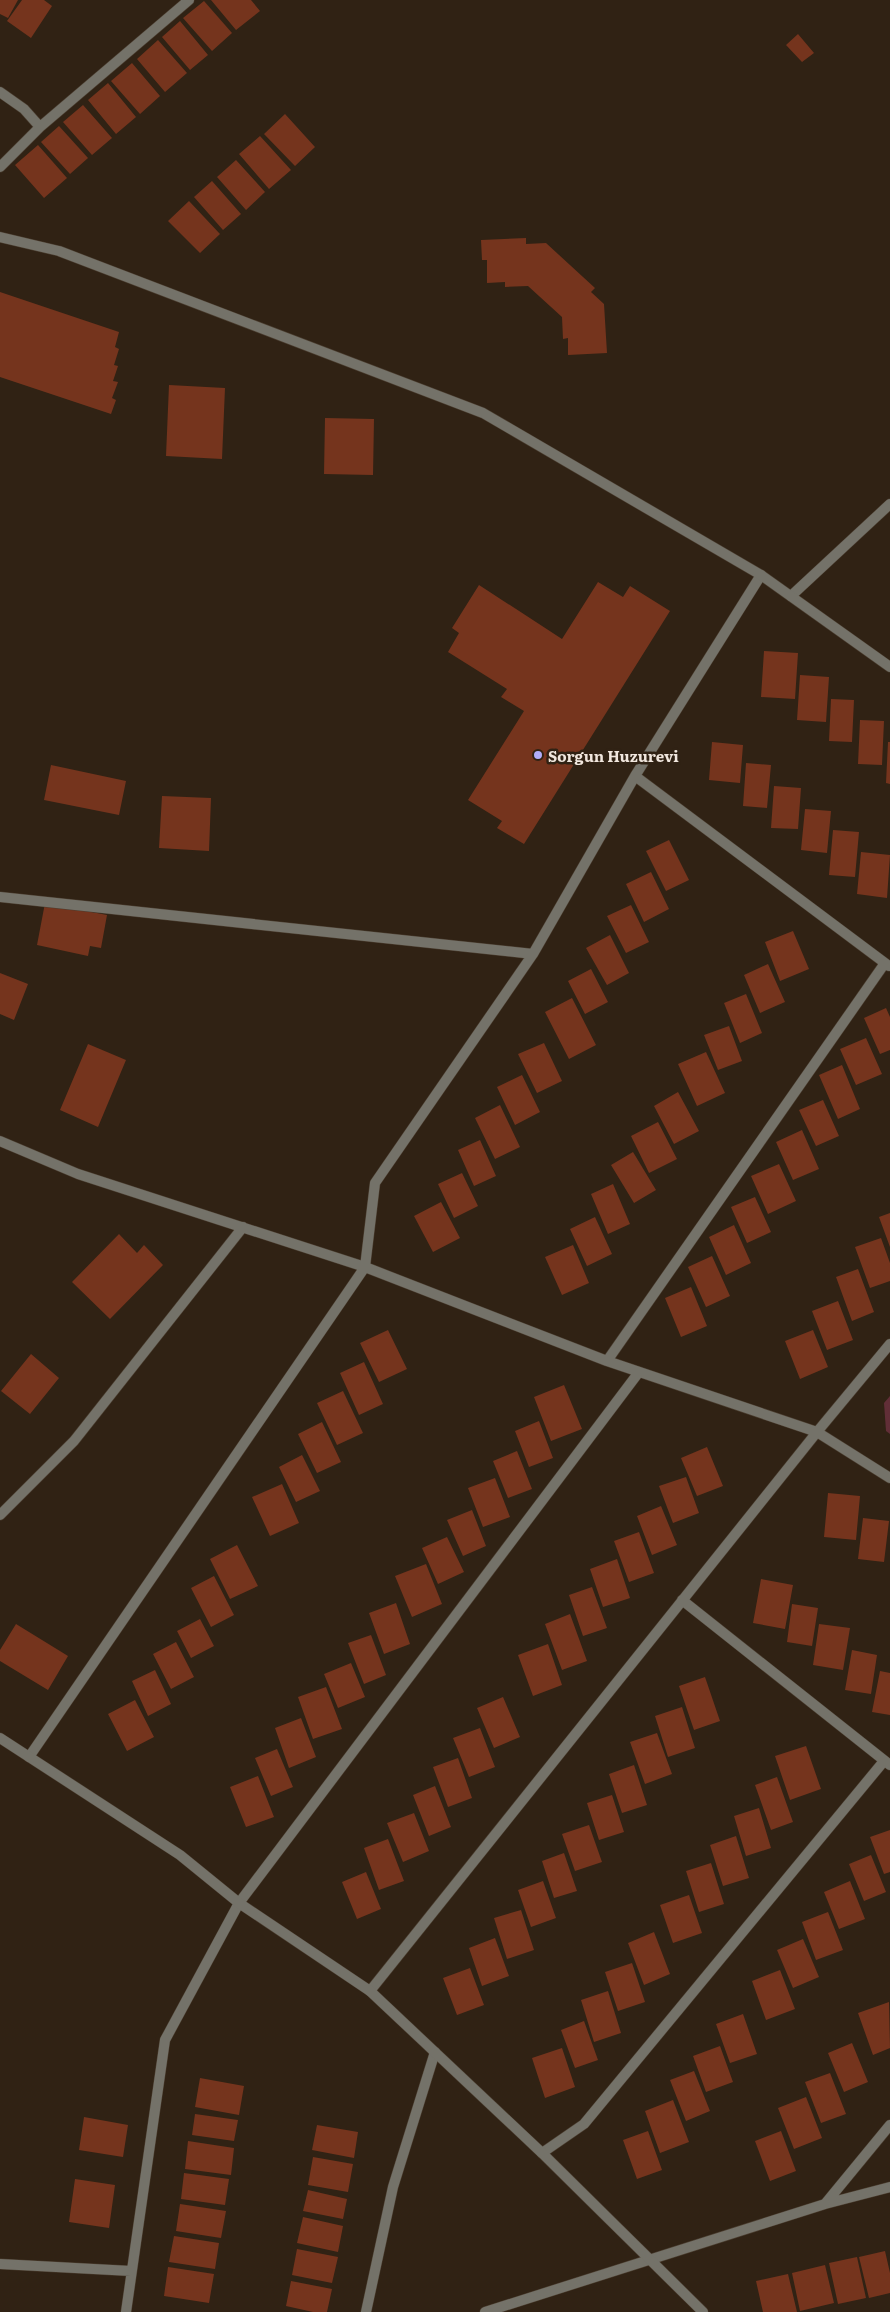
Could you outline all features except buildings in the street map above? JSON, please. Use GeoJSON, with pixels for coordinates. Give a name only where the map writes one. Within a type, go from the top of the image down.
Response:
{"type":"FeatureCollection","features":[{"type":"Feature","properties":{"kind":"street"},"geometry":{"type":"LineString","coordinates":[[0,167],[40,127],[187,1]]}},
{"type":"Feature","properties":{"kind":"street"},"geometry":{"type":"LineString","coordinates":[[0,92],[24,109],[40,127]]}},
{"type":"Feature","properties":{"kind":"street"},"geometry":{"type":"LineString","coordinates":[[0,237],[59,251],[483,413],[761,575],[890,667]]}},
{"type":"Feature","properties":{"kind":"street"},"geometry":{"type":"LineString","coordinates":[[791,596],[890,504]]}},
{"type":"Feature","properties":{"kind":"street"},"geometry":{"type":"LineString","coordinates":[[29,1757],[365,1267],[375,1183],[533,954],[635,776],[761,575]]}},
{"type":"Feature","properties":{"kind":"street"},"geometry":{"type":"LineString","coordinates":[[607,1361],[888,965],[635,776]]}},
{"type":"Feature","properties":{"kind":"street"},"geometry":{"type":"LineString","coordinates":[[0,897],[533,954]]}},
{"type":"Feature","properties":{"kind":"street"},"geometry":{"type":"LineString","coordinates":[[0,1141],[78,1174],[365,1267],[607,1361],[817,1432],[890,1478]]}},
{"type":"Feature","properties":{"kind":"street"},"geometry":{"type":"LineString","coordinates":[[0,1515],[74,1441],[243,1227]]}},
{"type":"Feature","properties":{"kind":"street"},"geometry":{"type":"LineString","coordinates":[[370,1991],[817,1432],[890,1344]]}},
{"type":"Feature","properties":{"kind":"street"},"geometry":{"type":"LineString","coordinates":[[126,2312],[165,2040],[239,1903],[640,1372]]}},
{"type":"Feature","properties":{"kind":"street"},"geometry":{"type":"LineString","coordinates":[[542,2153],[584,2124],[887,1763],[682,1600]]}},
{"type":"Feature","properties":{"kind":"street"},"geometry":{"type":"LineString","coordinates":[[0,1738],[180,1855],[239,1903],[370,1991],[542,2153],[703,2312]]}},
{"type":"Feature","properties":{"kind":"street"},"geometry":{"type":"LineString","coordinates":[[366,2312],[393,2187],[435,2052]]}},
{"type":"Feature","properties":{"kind":"street"},"geometry":{"type":"LineString","coordinates":[[825,2204],[890,2125]]}},
{"type":"Feature","properties":{"kind":"street"},"geometry":{"type":"LineString","coordinates":[[485,2312],[825,2204],[890,2188]]}},
{"type":"Feature","properties":{"kind":"street"},"geometry":{"type":"LineString","coordinates":[[0,2264],[131,2271]]}},
{"type":"Feature","properties":{"kind":"shaded area"},"geometry":{"type":"Polygon","coordinates":[[[890,1396],[890,1434],[886,1431],[884,1403],[890,1396]]]}},
{"type":"Feature","properties":{"kind":"place","name":"Sorgun Huzurevi"},"geometry":{"type":"Point","coordinates":[538,755]}}]}
